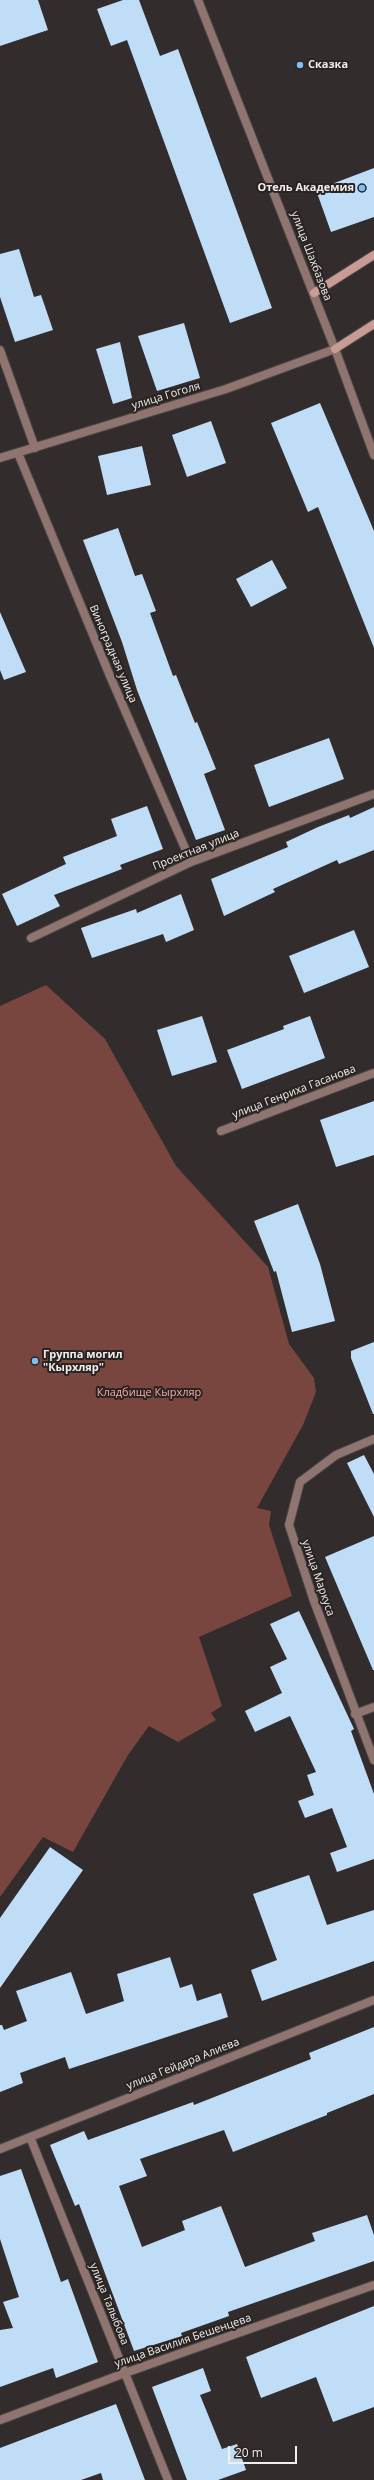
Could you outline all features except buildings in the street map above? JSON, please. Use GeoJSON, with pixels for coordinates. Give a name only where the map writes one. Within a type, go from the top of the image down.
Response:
{"type":"FeatureCollection","features":[{"type":"Feature","properties":{"kind":"street","name":"улица Шахбазова"},"geometry":{"type":"LineString","coordinates":[[198,0],[336,348],[374,455]]}},
{"type":"Feature","properties":{"kind":"street"},"geometry":{"type":"LineString","coordinates":[[314,293],[374,255]]}},
{"type":"Feature","properties":{"kind":"street"},"geometry":{"type":"LineString","coordinates":[[336,348],[374,324]]}},
{"type":"Feature","properties":{"kind":"street","name":"улица Гоголя"},"geometry":{"type":"LineString","coordinates":[[0,458],[226,389],[336,348]]}},
{"type":"Feature","properties":{"kind":"street"},"geometry":{"type":"LineString","coordinates":[[0,350],[35,448]]}},
{"type":"Feature","properties":{"kind":"street","name":"Виноградная улица"},"geometry":{"type":"LineString","coordinates":[[18,453],[110,676],[191,862]]}},
{"type":"Feature","properties":{"kind":"street","name":"Проектная улица"},"geometry":{"type":"LineString","coordinates":[[31,938],[191,862],[374,794]]}},
{"type":"Feature","properties":{"kind":"street","name":"улица Генриха Гасанова"},"geometry":{"type":"LineString","coordinates":[[221,1131],[374,1073]]}},
{"type":"Feature","properties":{"kind":"street","name":"улица Маркуса"},"geometry":{"type":"LineString","coordinates":[[374,1439],[336,1455],[300,1482],[289,1526],[356,1714],[374,1760]]}},
{"type":"Feature","properties":{"kind":"street"},"geometry":{"type":"LineString","coordinates":[[356,1714],[374,1707]]}},
{"type":"Feature","properties":{"kind":"street","name":"улица Гейдара Алиева"},"geometry":{"type":"LineString","coordinates":[[0,2149],[374,2000]]}},
{"type":"Feature","properties":{"kind":"street","name":"улица Талыбова"},"geometry":{"type":"LineString","coordinates":[[30,2137],[168,2480]]}},
{"type":"Feature","properties":{"kind":"street","name":"улица Василия Бешенцева"},"geometry":{"type":"LineString","coordinates":[[0,2420],[124,2373],[374,2285]]}},
{"type":"Feature","properties":{"kind":"green space","name":"Кладбище Кырхляр"},"geometry":{"type":"Polygon","coordinates":[[[46,985],[105,1039],[176,1166],[268,1267],[289,1344],[314,1378],[316,1392],[303,1425],[257,1508],[271,1511],[269,1525],[292,1596],[199,1637],[222,1706],[211,1713],[216,1720],[178,1742],[149,1726],[128,1755],[73,1852],[43,1837],[0,1897],[0,1006],[46,985]]]}},
{"type":"Feature","properties":{"kind":"place","name":"Сказка"},"geometry":{"type":"Point","coordinates":[300,65]}},
{"type":"Feature","properties":{"kind":"place","name":"Отель Академия"},"geometry":{"type":"Point","coordinates":[362,188]}},
{"type":"Feature","properties":{"kind":"place","name":"Группа могил \"Кырхляр\""},"geometry":{"type":"Point","coordinates":[35,1361]}}]}
